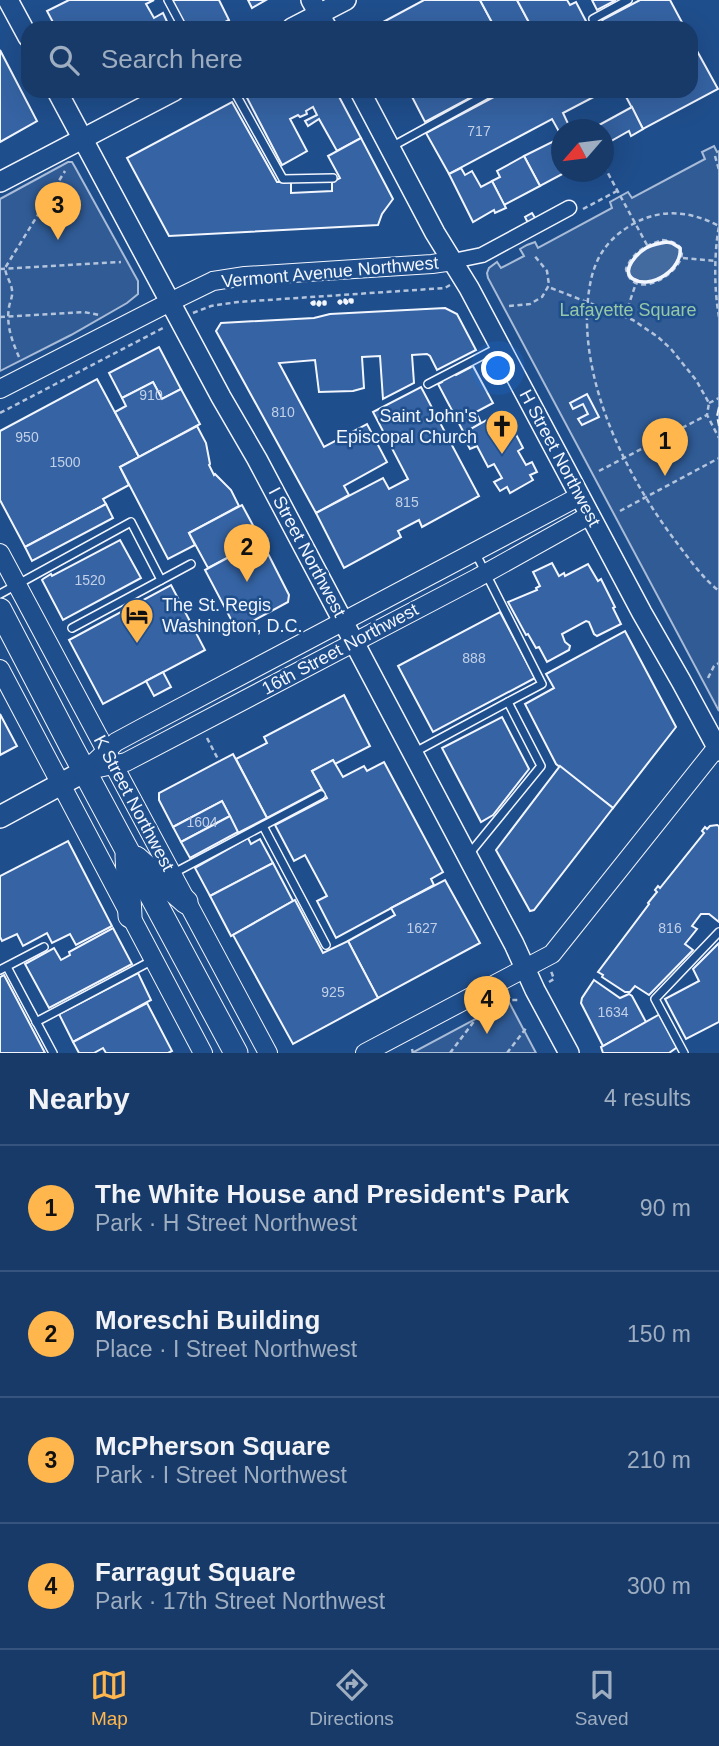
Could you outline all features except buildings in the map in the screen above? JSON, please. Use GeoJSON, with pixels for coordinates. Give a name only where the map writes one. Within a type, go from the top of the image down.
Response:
{"type":"FeatureCollection","features":[{"type":"Feature","properties":{"kind":"highway","name":"K Street Northwest"},"geometry":{"type":"LineString","coordinates":[[0,610],[236,1053]]}},
{"type":"Feature","properties":{"kind":"highway"},"geometry":{"type":"LineString","coordinates":[[126,849],[186,902]]}},
{"type":"Feature","properties":{"kind":"highway"},"geometry":{"type":"LineString","coordinates":[[126,849],[130,916]]}},
{"type":"Feature","properties":{"kind":"main road"},"geometry":{"type":"LineString","coordinates":[[8,0],[21,24]]}},
{"type":"Feature","properties":{"kind":"main road"},"geometry":{"type":"LineString","coordinates":[[319,14],[346,0]]}},
{"type":"Feature","properties":{"kind":"main road","name":"I Street Northwest"},"geometry":{"type":"LineString","coordinates":[[61,98],[220,397],[257,459],[344,622],[569,1053]]}},
{"type":"Feature","properties":{"kind":"main road"},"geometry":{"type":"LineString","coordinates":[[0,182],[161,98]]}},
{"type":"Feature","properties":{"kind":"main road","name":"H Street Northwest"},"geometry":{"type":"LineString","coordinates":[[364,98],[389,148],[470,288],[642,613],[718,747]]}},
{"type":"Feature","properties":{"kind":"main road","name":"16th Street Northwest"},"geometry":{"type":"LineString","coordinates":[[0,817],[85,771]]}},
{"type":"Feature","properties":{"kind":"street"},"geometry":{"type":"LineString","coordinates":[[453,261],[482,255],[569,208]]}},
{"type":"Feature","properties":{"kind":"street","name":"Vermont Avenue Northwest"},"geometry":{"type":"LineString","coordinates":[[0,390],[213,281],[245,276],[453,261]]}},
{"type":"Feature","properties":{"kind":"street","name":"16th Street Northwest"},"geometry":{"type":"LineString","coordinates":[[110,758],[116,743],[142,728],[580,496]]}},
{"type":"Feature","properties":{"kind":"street","name":"16th Street Northwest"},"geometry":{"type":"LineString","coordinates":[[85,771],[110,758],[127,762],[590,515]]}},
{"type":"Feature","properties":{"kind":"street","name":"K Street Northwest"},"geometry":{"type":"LineString","coordinates":[[0,553],[268,1053]]}},
{"type":"Feature","properties":{"kind":"street"},"geometry":{"type":"LineString","coordinates":[[0,669],[203,1053]]}},
{"type":"Feature","properties":{"kind":"street"},"geometry":{"type":"LineString","coordinates":[[365,1053],[546,958],[558,947],[718,747]]}},
{"type":"Feature","properties":{"kind":"lane"},"geometry":{"type":"LineString","coordinates":[[168,0],[179,21]]}},
{"type":"Feature","properties":{"kind":"lane"},"geometry":{"type":"LineString","coordinates":[[594,21],[593,19],[628,0]]}},
{"type":"Feature","properties":{"kind":"lane"},"geometry":{"type":"LineString","coordinates":[[238,98],[283,179],[333,178]]}},
{"type":"Feature","properties":{"kind":"lane"},"geometry":{"type":"LineString","coordinates":[[389,148],[480,98]]}},
{"type":"Feature","properties":{"kind":"lane"},"geometry":{"type":"LineString","coordinates":[[428,384],[500,346]]}},
{"type":"Feature","properties":{"kind":"lane"},"geometry":{"type":"LineString","coordinates":[[0,594],[131,522],[161,580]]}},
{"type":"Feature","properties":{"kind":"lane"},"geometry":{"type":"LineString","coordinates":[[413,754],[542,684],[475,552]]}},
{"type":"Feature","properties":{"kind":"lane"},"geometry":{"type":"LineString","coordinates":[[72,628],[191,564]]}},
{"type":"Feature","properties":{"kind":"lane"},"geometry":{"type":"LineString","coordinates":[[467,856],[541,766],[508,702]]}},
{"type":"Feature","properties":{"kind":"lane"},"geometry":{"type":"LineString","coordinates":[[172,874],[321,795]]}},
{"type":"Feature","properties":{"kind":"lane"},"geometry":{"type":"LineString","coordinates":[[263,826],[326,945]]}},
{"type":"Feature","properties":{"kind":"lane"},"geometry":{"type":"LineString","coordinates":[[684,1053],[655,999],[719,932]]}},
{"type":"Feature","properties":{"kind":"lane"},"geometry":{"type":"LineString","coordinates":[[44,947],[3,968],[53,1053]]}},
{"type":"Feature","properties":{"kind":"lane"},"geometry":{"type":"LineString","coordinates":[[36,1021],[153,960]]}},
{"type":"Feature","properties":{"kind":"path"},"geometry":{"type":"LineString","coordinates":[[715,156],[719,170]]}},
{"type":"Feature","properties":{"kind":"path"},"geometry":{"type":"LineString","coordinates":[[19,357],[10,336],[12,292],[5,268],[65,171]]}},
{"type":"Feature","properties":{"kind":"path"},"geometry":{"type":"LineString","coordinates":[[613,182],[647,245]]}},
{"type":"Feature","properties":{"kind":"path"},"geometry":{"type":"LineString","coordinates":[[719,317],[716,304],[716,243],[719,226],[706,219],[687,213],[661,213],[644,218],[621,231],[604,248],[592,271],[588,290],[587,329],[590,362],[599,399],[612,434],[646,498],[670,535],[719,591]]}},
{"type":"Feature","properties":{"kind":"path"},"geometry":{"type":"LineString","coordinates":[[662,240],[671,240],[680,245],[683,258],[670,275],[658,281],[636,283],[627,276],[626,269],[632,257],[647,245],[662,240]]}},
{"type":"Feature","properties":{"kind":"path"},"geometry":{"type":"LineString","coordinates":[[509,306],[530,304],[542,297],[549,285],[547,271],[533,254]]}},
{"type":"Feature","properties":{"kind":"path"},"geometry":{"type":"LineString","coordinates":[[683,258],[716,261]]}},
{"type":"Feature","properties":{"kind":"path"},"geometry":{"type":"LineString","coordinates":[[0,269],[121,262]]}},
{"type":"Feature","properties":{"kind":"path"},"geometry":{"type":"LineString","coordinates":[[625,317],[636,283]]}},
{"type":"Feature","properties":{"kind":"path"},"geometry":{"type":"LineString","coordinates":[[211,306],[445,288]]}},
{"type":"Feature","properties":{"kind":"path"},"geometry":{"type":"LineString","coordinates":[[551,288],[633,320],[658,337],[696,380],[709,403],[707,415],[719,438]]}},
{"type":"Feature","properties":{"kind":"path"},"geometry":{"type":"LineString","coordinates":[[0,317],[84,312],[99,315]]}},
{"type":"Feature","properties":{"kind":"path"},"geometry":{"type":"LineString","coordinates":[[0,413],[149,335]]}},
{"type":"Feature","properties":{"kind":"path"},"geometry":{"type":"LineString","coordinates":[[709,403],[719,398]]}},
{"type":"Feature","properties":{"kind":"path"},"geometry":{"type":"LineString","coordinates":[[599,471],[707,415]]}},
{"type":"Feature","properties":{"kind":"path"},"geometry":{"type":"LineString","coordinates":[[620,511],[719,458]]}},
{"type":"Feature","properties":{"kind":"path"},"geometry":{"type":"LineString","coordinates":[[708,678],[714,666],[719,663]]}},
{"type":"Feature","properties":{"kind":"path"},"geometry":{"type":"LineString","coordinates":[[205,736],[219,761]]}},
{"type":"Feature","properties":{"kind":"path"},"geometry":{"type":"LineString","coordinates":[[551,970],[554,979]]}},
{"type":"Feature","properties":{"kind":"path"},"geometry":{"type":"LineString","coordinates":[[507,994],[511,1000],[518,1000]]}},
{"type":"Feature","properties":{"kind":"path"},"geometry":{"type":"LineString","coordinates":[[450,1053],[481,1012]]}},
{"type":"Feature","properties":{"kind":"path"},"geometry":{"type":"LineString","coordinates":[[507,1053],[527,1027]]}},
{"type":"Feature","properties":{"kind":"shaded area","name":"Lafayette Square"},"geometry":{"type":"Polygon","coordinates":[[[714,146],[717,152],[719,151],[719,711],[487,273],[497,262],[501,268],[524,256],[520,249],[527,245],[535,242],[538,248],[612,208],[610,202],[628,192],[632,198],[705,159],[702,152],[714,146]]]}},
{"type":"Feature","properties":{"kind":"shaded area"},"geometry":{"type":"Polygon","coordinates":[[[72,162],[75,167],[138,281],[138,294],[71,335],[0,371],[0,199],[72,162]]]}},
{"type":"Feature","properties":{"kind":"shaded area"},"geometry":{"type":"Polygon","coordinates":[[[667,242],[680,248],[680,256],[671,270],[657,280],[648,282],[640,282],[629,275],[629,267],[646,248],[667,242]]]}},
{"type":"Feature","properties":{"kind":"shaded area"},"geometry":{"type":"Polygon","coordinates":[[[509,1002],[536,1053],[412,1053],[483,1015],[509,1002]]]}},
{"type":"Feature","properties":{"kind":"fence"},"geometry":{"type":"LineString","coordinates":[[719,407],[719,426]]}},
{"type":"Feature","properties":{"kind":"wall"},"geometry":{"type":"LineString","coordinates":[[667,242],[680,248],[680,256],[671,270],[657,280],[648,282],[640,282],[629,275],[629,267],[646,248],[667,242]]}},
{"type":"Feature","properties":{"kind":"wall"},"geometry":{"type":"LineString","coordinates":[[345,300],[347,302],[346,303],[345,302],[345,300]]}},
{"type":"Feature","properties":{"kind":"wall"},"geometry":{"type":"LineString","coordinates":[[350,300],[352,300],[352,302],[351,302],[350,300]]}},
{"type":"Feature","properties":{"kind":"wall"},"geometry":{"type":"LineString","coordinates":[[340,301],[341,302],[340,303],[339,302],[340,301]]}},
{"type":"Feature","properties":{"kind":"wall"},"geometry":{"type":"LineString","coordinates":[[314,302],[314,304],[313,304],[312,303],[314,302]]}},
{"type":"Feature","properties":{"kind":"wall"},"geometry":{"type":"LineString","coordinates":[[319,302],[320,303],[319,305],[318,304],[319,302]]}},
{"type":"Feature","properties":{"kind":"wall"},"geometry":{"type":"LineString","coordinates":[[324,302],[325,302],[325,304],[324,304],[324,302]]}},
{"type":"Feature","properties":{"kind":"place","name":"McPherson Square"},"geometry":{"type":"Point","coordinates":[58,240]}},
{"type":"Feature","properties":{"kind":"place","name":"Saint John's Episcopal Church"},"geometry":{"type":"Point","coordinates":[502,456]}},
{"type":"Feature","properties":{"kind":"place","name":"The White House and President's Park"},"geometry":{"type":"Point","coordinates":[665,476]}},
{"type":"Feature","properties":{"kind":"place","name":"Moreschi Building"},"geometry":{"type":"Point","coordinates":[247,582]}},
{"type":"Feature","properties":{"kind":"place","name":"The St. Regis Washington, D.C."},"geometry":{"type":"Point","coordinates":[137,645]}},
{"type":"Feature","properties":{"kind":"place","name":"Farragut Square"},"geometry":{"type":"Point","coordinates":[487,1034]}}]}
